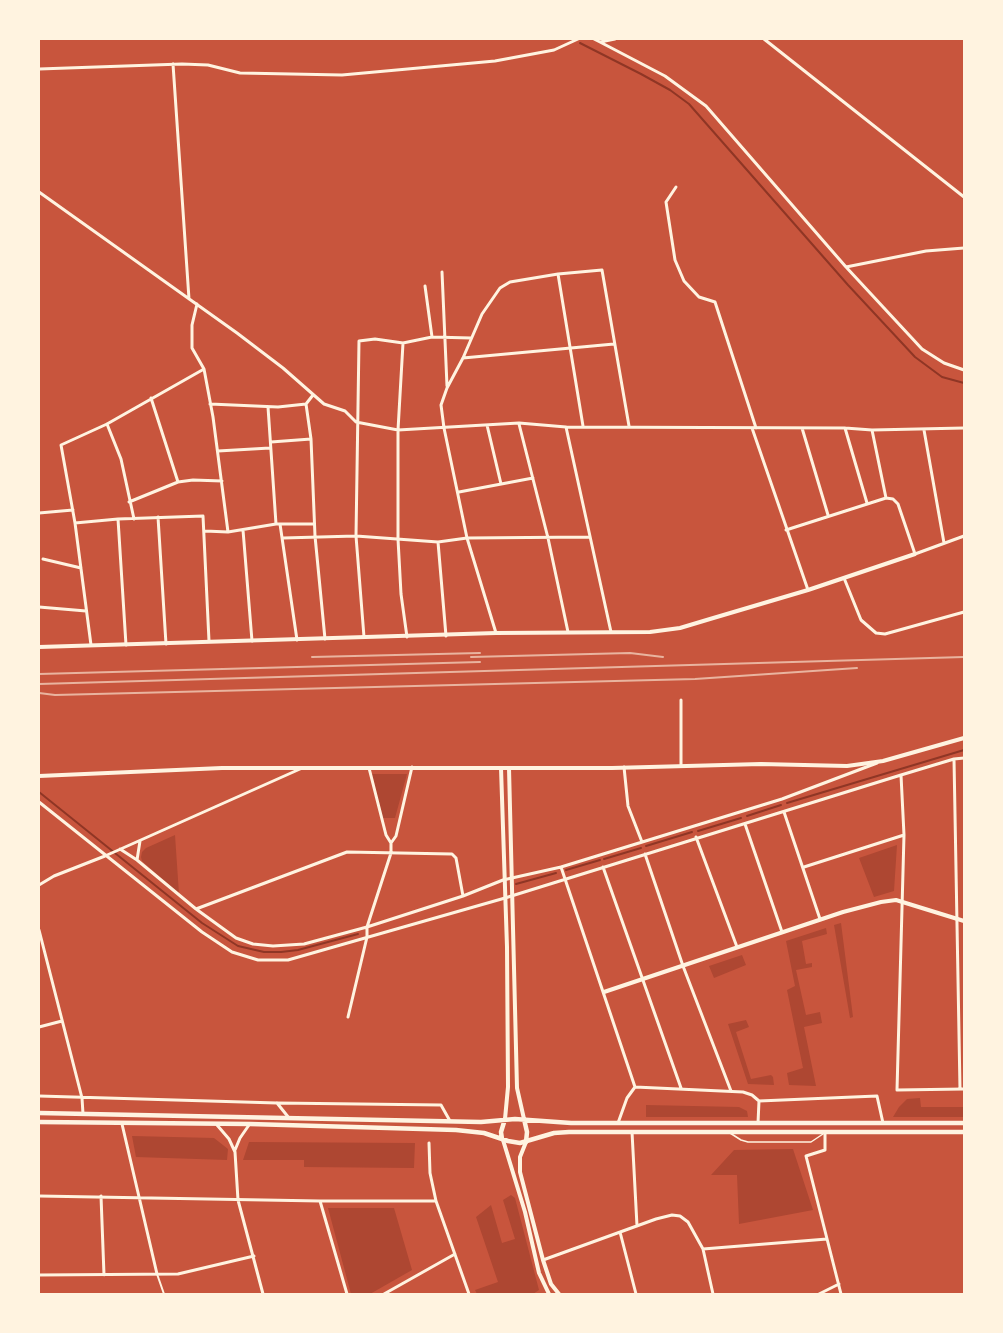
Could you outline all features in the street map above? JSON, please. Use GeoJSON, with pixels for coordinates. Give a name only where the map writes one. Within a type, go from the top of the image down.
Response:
{"type":"FeatureCollection","features":[{"type":"Feature","properties":{"kind":"main road"},"geometry":{"type":"LineString","coordinates":[[39,647],[496,633],[650,632],[680,628],[808,590],[915,554]]}},
{"type":"Feature","properties":{"kind":"main road"},"geometry":{"type":"LineString","coordinates":[[39,776],[222,768],[847,766],[883,761],[964,738]]}},
{"type":"Feature","properties":{"kind":"main road"},"geometry":{"type":"LineString","coordinates":[[501,768],[508,1083],[507,1108],[501,1132],[525,1212],[539,1273],[548,1294]]}},
{"type":"Feature","properties":{"kind":"main road"},"geometry":{"type":"LineString","coordinates":[[509,768],[517,1088],[527,1126],[526,1142],[520,1157],[520,1172],[543,1260],[551,1284],[559,1294]]}},
{"type":"Feature","properties":{"kind":"main road"},"geometry":{"type":"LineString","coordinates":[[604,992],[820,919],[881,902],[901,901],[964,921]]}},
{"type":"Feature","properties":{"kind":"main road"},"geometry":{"type":"LineString","coordinates":[[39,1113],[481,1122],[524,1119],[552,1122],[618,1123],[964,1123]]}},
{"type":"Feature","properties":{"kind":"main road"},"geometry":{"type":"LineString","coordinates":[[39,1122],[456,1130],[484,1133],[520,1143],[554,1133],[964,1132]]}},
{"type":"Feature","properties":{"kind":"street"},"geometry":{"type":"LineString","coordinates":[[39,69],[104,65],[208,64],[240,73],[342,75],[495,62],[554,51],[578,39]]}},
{"type":"Feature","properties":{"kind":"street"},"geometry":{"type":"LineString","coordinates":[[594,39],[665,76],[706,106],[846,267],[922,349],[944,363],[964,370]]}},
{"type":"Feature","properties":{"kind":"street"},"geometry":{"type":"LineString","coordinates":[[600,42],[615,39]]}},
{"type":"Feature","properties":{"kind":"street"},"geometry":{"type":"LineString","coordinates":[[764,39],[964,196]]}},
{"type":"Feature","properties":{"kind":"street"},"geometry":{"type":"LineString","coordinates":[[173,64],[189,299]]}},
{"type":"Feature","properties":{"kind":"street"},"geometry":{"type":"LineString","coordinates":[[676,187],[666,202],[675,260],[684,281],[691,289],[699,297],[715,302],[786,530],[808,590]]}},
{"type":"Feature","properties":{"kind":"street"},"geometry":{"type":"LineString","coordinates":[[39,192],[197,304],[283,368],[324,404],[345,411],[356,422],[398,430],[519,423],[566,427],[964,429]]}},
{"type":"Feature","properties":{"kind":"street"},"geometry":{"type":"LineString","coordinates":[[846,267],[926,251],[964,248]]}},
{"type":"Feature","properties":{"kind":"street"},"geometry":{"type":"LineString","coordinates":[[496,633],[467,538],[441,405],[482,314],[500,288],[510,282],[602,270],[629,426]]}},
{"type":"Feature","properties":{"kind":"street"},"geometry":{"type":"LineString","coordinates":[[442,272],[447,388]]}},
{"type":"Feature","properties":{"kind":"street"},"geometry":{"type":"LineString","coordinates":[[558,274],[583,427]]}},
{"type":"Feature","properties":{"kind":"street"},"geometry":{"type":"LineString","coordinates":[[425,286],[432,336]]}},
{"type":"Feature","properties":{"kind":"street"},"geometry":{"type":"LineString","coordinates":[[197,304],[192,325],[192,348],[204,369],[228,532]]}},
{"type":"Feature","properties":{"kind":"street"},"geometry":{"type":"LineString","coordinates":[[364,638],[356,536],[359,340],[375,339],[403,343],[432,336],[471,338]]}},
{"type":"Feature","properties":{"kind":"street"},"geometry":{"type":"LineString","coordinates":[[403,343],[398,430],[398,539],[401,594],[407,636]]}},
{"type":"Feature","properties":{"kind":"street"},"geometry":{"type":"LineString","coordinates":[[463,358],[614,344]]}},
{"type":"Feature","properties":{"kind":"street"},"geometry":{"type":"LineString","coordinates":[[91,646],[75,523],[61,445],[107,424],[204,369]]}},
{"type":"Feature","properties":{"kind":"street"},"geometry":{"type":"LineString","coordinates":[[313,395],[306,404],[311,439],[314,524],[325,639]]}},
{"type":"Feature","properties":{"kind":"street"},"geometry":{"type":"LineString","coordinates":[[151,398],[178,482]]}},
{"type":"Feature","properties":{"kind":"street"},"geometry":{"type":"LineString","coordinates":[[210,404],[268,407],[306,404]]}},
{"type":"Feature","properties":{"kind":"street"},"geometry":{"type":"LineString","coordinates":[[268,407],[278,524],[283,538],[297,640]]}},
{"type":"Feature","properties":{"kind":"street"},"geometry":{"type":"LineString","coordinates":[[519,423],[548,538],[568,632]]}},
{"type":"Feature","properties":{"kind":"street"},"geometry":{"type":"LineString","coordinates":[[107,424],[121,459],[134,519]]}},
{"type":"Feature","properties":{"kind":"street"},"geometry":{"type":"LineString","coordinates":[[487,425],[501,484]]}},
{"type":"Feature","properties":{"kind":"street"},"geometry":{"type":"LineString","coordinates":[[566,427],[611,632]]}},
{"type":"Feature","properties":{"kind":"street"},"geometry":{"type":"LineString","coordinates":[[802,428],[828,515]]}},
{"type":"Feature","properties":{"kind":"street"},"geometry":{"type":"LineString","coordinates":[[845,428],[867,503]]}},
{"type":"Feature","properties":{"kind":"street"},"geometry":{"type":"LineString","coordinates":[[924,429],[944,543]]}},
{"type":"Feature","properties":{"kind":"street"},"geometry":{"type":"LineString","coordinates":[[872,430],[886,498]]}},
{"type":"Feature","properties":{"kind":"street"},"geometry":{"type":"LineString","coordinates":[[271,442],[311,439]]}},
{"type":"Feature","properties":{"kind":"street"},"geometry":{"type":"LineString","coordinates":[[217,451],[270,448]]}},
{"type":"Feature","properties":{"kind":"street"},"geometry":{"type":"LineString","coordinates":[[459,492],[533,478]]}},
{"type":"Feature","properties":{"kind":"street"},"geometry":{"type":"LineString","coordinates":[[129,502],[178,482],[222,481]]}},
{"type":"Feature","properties":{"kind":"street"},"geometry":{"type":"LineString","coordinates":[[786,530],[886,498],[898,504],[915,554],[964,536]]}},
{"type":"Feature","properties":{"kind":"street"},"geometry":{"type":"LineString","coordinates":[[39,513],[73,510]]}},
{"type":"Feature","properties":{"kind":"street"},"geometry":{"type":"LineString","coordinates":[[75,523],[203,516],[209,643]]}},
{"type":"Feature","properties":{"kind":"street"},"geometry":{"type":"LineString","coordinates":[[158,517],[166,644]]}},
{"type":"Feature","properties":{"kind":"street"},"geometry":{"type":"LineString","coordinates":[[118,519],[126,645]]}},
{"type":"Feature","properties":{"kind":"street"},"geometry":{"type":"LineString","coordinates":[[205,531],[228,532],[278,524],[314,524]]}},
{"type":"Feature","properties":{"kind":"street"},"geometry":{"type":"LineString","coordinates":[[243,530],[252,641]]}},
{"type":"Feature","properties":{"kind":"street"},"geometry":{"type":"LineString","coordinates":[[283,538],[356,536],[438,542],[467,538],[589,537]]}},
{"type":"Feature","properties":{"kind":"street"},"geometry":{"type":"LineString","coordinates":[[438,542],[446,636]]}},
{"type":"Feature","properties":{"kind":"street"},"geometry":{"type":"LineString","coordinates":[[43,559],[81,568]]}},
{"type":"Feature","properties":{"kind":"street"},"geometry":{"type":"LineString","coordinates":[[844,578],[861,620],[876,633],[885,634],[964,612]]}},
{"type":"Feature","properties":{"kind":"street"},"geometry":{"type":"LineString","coordinates":[[39,607],[86,611]]}},
{"type":"Feature","properties":{"kind":"street"},"geometry":{"type":"LineString","coordinates":[[681,700],[681,766]]}},
{"type":"Feature","properties":{"kind":"street"},"geometry":{"type":"LineString","coordinates":[[39,802],[202,932],[232,952],[258,960],[288,960],[505,898],[696,837],[954,759],[964,758]]}},
{"type":"Feature","properties":{"kind":"street"},"geometry":{"type":"LineString","coordinates":[[901,775],[904,835],[897,1090],[962,1089],[956,918],[954,759]]}},
{"type":"Feature","properties":{"kind":"street"},"geometry":{"type":"LineString","coordinates":[[120,849],[236,938],[254,944],[273,946],[304,944],[367,927],[463,896],[503,880],[561,867],[782,799],[883,761]]}},
{"type":"Feature","properties":{"kind":"street"},"geometry":{"type":"LineString","coordinates":[[391,843],[396,836],[412,767]]}},
{"type":"Feature","properties":{"kind":"street"},"geometry":{"type":"LineString","coordinates":[[624,767],[628,807],[642,842]]}},
{"type":"Feature","properties":{"kind":"street"},"geometry":{"type":"LineString","coordinates":[[348,1017],[367,937],[367,927],[391,853],[391,843],[386,835],[369,768]]}},
{"type":"Feature","properties":{"kind":"street"},"geometry":{"type":"LineString","coordinates":[[39,885],[54,876],[105,856],[300,769]]}},
{"type":"Feature","properties":{"kind":"street"},"geometry":{"type":"LineString","coordinates":[[784,812],[820,919]]}},
{"type":"Feature","properties":{"kind":"street"},"geometry":{"type":"LineString","coordinates":[[745,824],[782,932]]}},
{"type":"Feature","properties":{"kind":"street"},"geometry":{"type":"LineString","coordinates":[[804,867],[904,835]]}},
{"type":"Feature","properties":{"kind":"street"},"geometry":{"type":"LineString","coordinates":[[696,837],[737,947]]}},
{"type":"Feature","properties":{"kind":"street"},"geometry":{"type":"LineString","coordinates":[[137,860],[140,840]]}},
{"type":"Feature","properties":{"kind":"street"},"geometry":{"type":"LineString","coordinates":[[196,909],[347,852],[452,854],[456,858],[463,896]]}},
{"type":"Feature","properties":{"kind":"street"},"geometry":{"type":"LineString","coordinates":[[645,854],[683,966],[731,1091]]}},
{"type":"Feature","properties":{"kind":"street"},"geometry":{"type":"LineString","coordinates":[[603,866],[681,1088]]}},
{"type":"Feature","properties":{"kind":"street"},"geometry":{"type":"LineString","coordinates":[[561,867],[635,1087]]}},
{"type":"Feature","properties":{"kind":"street"},"geometry":{"type":"LineString","coordinates":[[39,930],[82,1098],[83,1114]]}},
{"type":"Feature","properties":{"kind":"street"},"geometry":{"type":"LineString","coordinates":[[39,1027],[62,1021]]}},
{"type":"Feature","properties":{"kind":"street"},"geometry":{"type":"LineString","coordinates":[[635,1087],[743,1092],[759,1101],[877,1096],[883,1123]]}},
{"type":"Feature","properties":{"kind":"street"},"geometry":{"type":"LineString","coordinates":[[618,1123],[627,1098],[635,1087]]}},
{"type":"Feature","properties":{"kind":"street"},"geometry":{"type":"LineString","coordinates":[[39,1096],[441,1105],[450,1121]]}},
{"type":"Feature","properties":{"kind":"street"},"geometry":{"type":"LineString","coordinates":[[758,1123],[759,1101]]}},
{"type":"Feature","properties":{"kind":"street"},"geometry":{"type":"LineString","coordinates":[[277,1103],[289,1118]]}},
{"type":"Feature","properties":{"kind":"street"},"geometry":{"type":"LineString","coordinates":[[122,1124],[164,1294]]}},
{"type":"Feature","properties":{"kind":"street"},"geometry":{"type":"LineString","coordinates":[[217,1124],[229,1139],[235,1152],[238,1200],[263,1294]]}},
{"type":"Feature","properties":{"kind":"street"},"geometry":{"type":"LineString","coordinates":[[235,1152],[240,1138],[250,1125]]}},
{"type":"Feature","properties":{"kind":"street"},"geometry":{"type":"LineString","coordinates":[[632,1132],[637,1226]]}},
{"type":"Feature","properties":{"kind":"street"},"geometry":{"type":"LineString","coordinates":[[825,1132],[825,1150],[806,1156],[841,1294]]}},
{"type":"Feature","properties":{"kind":"street"},"geometry":{"type":"LineString","coordinates":[[429,1143],[430,1173],[436,1201],[469,1294]]}},
{"type":"Feature","properties":{"kind":"street"},"geometry":{"type":"LineString","coordinates":[[39,1196],[436,1201]]}},
{"type":"Feature","properties":{"kind":"street"},"geometry":{"type":"LineString","coordinates":[[101,1196],[104,1275]]}},
{"type":"Feature","properties":{"kind":"street"},"geometry":{"type":"LineString","coordinates":[[320,1201],[347,1294]]}},
{"type":"Feature","properties":{"kind":"street"},"geometry":{"type":"LineString","coordinates":[[543,1260],[637,1226],[672,1215],[681,1216],[688,1222],[703,1249],[713,1294]]}},
{"type":"Feature","properties":{"kind":"street"},"geometry":{"type":"LineString","coordinates":[[620,1232],[636,1294]]}},
{"type":"Feature","properties":{"kind":"street"},"geometry":{"type":"LineString","coordinates":[[703,1249],[827,1239]]}},
{"type":"Feature","properties":{"kind":"street"},"geometry":{"type":"LineString","coordinates":[[384,1294],[454,1254]]}},
{"type":"Feature","properties":{"kind":"street"},"geometry":{"type":"LineString","coordinates":[[39,1275],[178,1274],[254,1256]]}},
{"type":"Feature","properties":{"kind":"street"},"geometry":{"type":"LineString","coordinates":[[819,1294],[839,1284]]}},
{"type":"Feature","properties":{"kind":"lane"},"geometry":{"type":"LineString","coordinates":[[729,1133],[748,1142],[811,1142],[825,1132]]}},
{"type":"Feature","properties":{"kind":"shaded area"},"geometry":{"type":"Polygon","coordinates":[[[372,774],[407,774],[395,818],[383,818],[372,774]]]}},
{"type":"Feature","properties":{"kind":"shaded area"},"geometry":{"type":"Polygon","coordinates":[[[175,835],[179,894],[142,861],[141,857],[146,848],[175,835]]]}},
{"type":"Feature","properties":{"kind":"shaded area"},"geometry":{"type":"Polygon","coordinates":[[[897,845],[894,891],[874,897],[859,858],[897,845]]]}},
{"type":"Feature","properties":{"kind":"shaded area"},"geometry":{"type":"Polygon","coordinates":[[[841,923],[853,1017],[850,1018],[834,925],[841,923]]]}},
{"type":"Feature","properties":{"kind":"shaded area"},"geometry":{"type":"Polygon","coordinates":[[[826,928],[827,934],[802,941],[806,964],[812,963],[812,967],[796,970],[806,1015],[820,1012],[822,1023],[804,1027],[816,1086],[789,1085],[787,1073],[803,1068],[787,990],[795,986],[786,941],[826,928]]]}},
{"type":"Feature","properties":{"kind":"shaded area"},"geometry":{"type":"Polygon","coordinates":[[[742,955],[746,965],[714,978],[709,966],[742,955]]]}},
{"type":"Feature","properties":{"kind":"shaded area"},"geometry":{"type":"Polygon","coordinates":[[[746,1020],[749,1027],[736,1032],[751,1079],[771,1075],[774,1085],[748,1084],[728,1024],[746,1020]]]}},
{"type":"Feature","properties":{"kind":"shaded area"},"geometry":{"type":"Polygon","coordinates":[[[920,1098],[921,1107],[964,1107],[964,1117],[893,1117],[907,1099],[920,1098]]]}},
{"type":"Feature","properties":{"kind":"shaded area"},"geometry":{"type":"Polygon","coordinates":[[[646,1105],[739,1107],[747,1111],[748,1117],[646,1117],[646,1105]]]}},
{"type":"Feature","properties":{"kind":"shaded area"},"geometry":{"type":"Polygon","coordinates":[[[132,1136],[214,1138],[228,1149],[227,1160],[136,1157],[132,1136]]]}},
{"type":"Feature","properties":{"kind":"shaded area"},"geometry":{"type":"Polygon","coordinates":[[[249,1142],[415,1143],[414,1168],[304,1167],[304,1160],[243,1160],[249,1142]]]}},
{"type":"Feature","properties":{"kind":"shaded area"},"geometry":{"type":"Polygon","coordinates":[[[793,1149],[813,1210],[739,1224],[737,1175],[711,1175],[734,1150],[793,1149]]]}},
{"type":"Feature","properties":{"kind":"shaded area"},"geometry":{"type":"Polygon","coordinates":[[[511,1195],[515,1198],[539,1290],[533,1294],[477,1294],[475,1290],[498,1282],[476,1217],[491,1205],[502,1243],[515,1239],[503,1200],[511,1195]]]}},
{"type":"Feature","properties":{"kind":"shaded area"},"geometry":{"type":"Polygon","coordinates":[[[328,1208],[394,1208],[412,1270],[370,1294],[351,1294],[328,1208]]]}},
{"type":"Feature","properties":{"kind":"waterway"},"geometry":{"type":"LineString","coordinates":[[580,43],[670,90],[689,104],[848,285],[915,357],[942,377],[964,383]]}},
{"type":"Feature","properties":{"kind":"waterway"},"geometry":{"type":"LineString","coordinates":[[787,803],[964,750]]}},
{"type":"Feature","properties":{"kind":"waterway"},"geometry":{"type":"LineString","coordinates":[[39,792],[202,923],[238,946],[264,952],[281,952],[298,950],[358,934]]}},
{"type":"Feature","properties":{"kind":"waterway"},"geometry":{"type":"LineString","coordinates":[[747,816],[781,805]]}},
{"type":"Feature","properties":{"kind":"waterway"},"geometry":{"type":"LineString","coordinates":[[698,831],[741,818]]}},
{"type":"Feature","properties":{"kind":"waterway"},"geometry":{"type":"LineString","coordinates":[[646,846],[692,832]]}},
{"type":"Feature","properties":{"kind":"waterway"},"geometry":{"type":"LineString","coordinates":[[604,859],[641,848]]}},
{"type":"Feature","properties":{"kind":"waterway"},"geometry":{"type":"LineString","coordinates":[[566,870],[600,860]]}},
{"type":"Feature","properties":{"kind":"waterway"},"geometry":{"type":"LineString","coordinates":[[516,884],[556,873]]}},
{"type":"Feature","properties":{"kind":"railway"},"geometry":{"type":"LineString","coordinates":[[312,657],[480,653]]}},
{"type":"Feature","properties":{"kind":"railway"},"geometry":{"type":"LineString","coordinates":[[471,657],[630,653],[663,657]]}},
{"type":"Feature","properties":{"kind":"railway"},"geometry":{"type":"LineString","coordinates":[[39,684],[964,657]]}},
{"type":"Feature","properties":{"kind":"railway"},"geometry":{"type":"LineString","coordinates":[[39,674],[480,662]]}},
{"type":"Feature","properties":{"kind":"railway"},"geometry":{"type":"LineString","coordinates":[[39,693],[55,695],[695,679],[857,668]]}}]}
